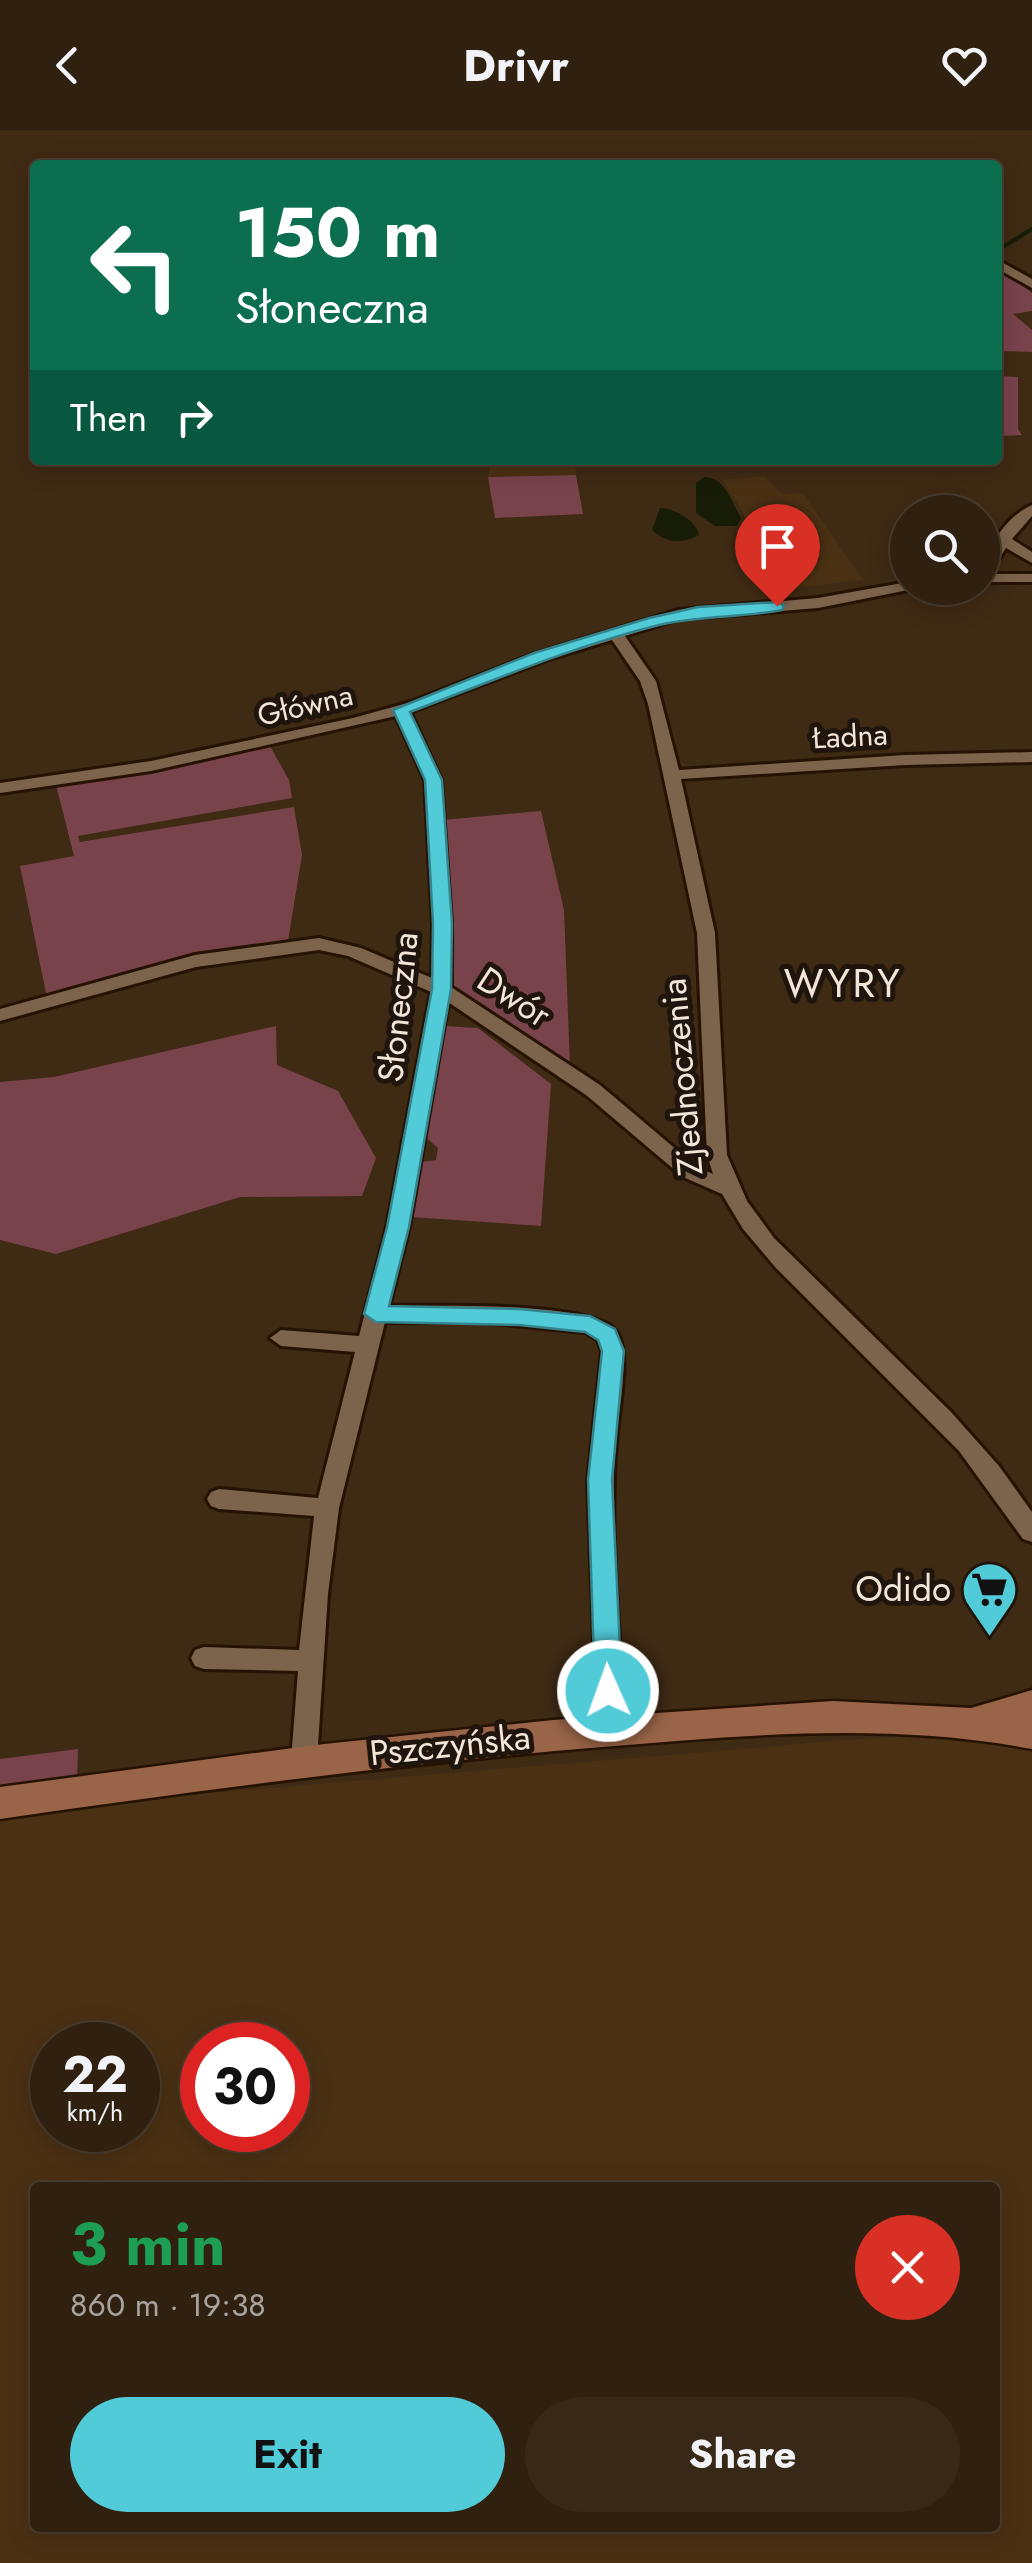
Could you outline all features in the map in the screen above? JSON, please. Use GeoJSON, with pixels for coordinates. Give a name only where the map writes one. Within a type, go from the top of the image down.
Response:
{"type":"FeatureCollection","features":[{"type":"Feature","properties":{"kind":"main road","name":"Pszczyńska"},"geometry":{"type":"LineString","coordinates":[[962,1720],[1032,1706]]}},
{"type":"Feature","properties":{"kind":"main road","name":"Pszczyńska"},"geometry":{"type":"LineString","coordinates":[[0,1803],[304,1760],[550,1735],[826,1714],[962,1720],[1032,1734]]}},
{"type":"Feature","properties":{"kind":"street"},"geometry":{"type":"LineString","coordinates":[[1002,266],[1032,284]]}},
{"type":"Feature","properties":{"kind":"street"},"geometry":{"type":"LineString","coordinates":[[1000,550],[1017,521],[1032,509]]}},
{"type":"Feature","properties":{"kind":"street"},"geometry":{"type":"LineString","coordinates":[[1006,541],[1032,559]]}},
{"type":"Feature","properties":{"kind":"street"},"geometry":{"type":"LineString","coordinates":[[1000,576],[1032,578]]}},
{"type":"Feature","properties":{"kind":"street","name":"Główna"},"geometry":{"type":"LineString","coordinates":[[0,788],[150,766],[401,710],[540,657],[678,615],[818,603],[890,589]]}},
{"type":"Feature","properties":{"kind":"street","name":"Zjednoczenia"},"geometry":{"type":"LineString","coordinates":[[616,634],[648,681],[706,933],[717,1155],[726,1188],[758,1237],[976,1452],[1032,1532]]}},
{"type":"Feature","properties":{"kind":"street","name":"Słoneczna"},"geometry":{"type":"LineString","coordinates":[[304,1760],[310,1661],[327,1508],[398,1227],[441,989],[442,924],[433,780],[401,710]]}},
{"type":"Feature","properties":{"kind":"street","name":"Ładna"},"geometry":{"type":"LineString","coordinates":[[672,775],[1032,757]]}},
{"type":"Feature","properties":{"kind":"street","name":"Dwór"},"geometry":{"type":"LineString","coordinates":[[0,1015],[195,961],[308,944],[354,952],[441,989],[593,1090],[690,1172],[726,1188]]}},
{"type":"Feature","properties":{"kind":"street"},"geometry":{"type":"LineString","coordinates":[[376,1314],[502,1316],[590,1324],[607,1335],[613,1351],[600,1480],[608,1691]]}},
{"type":"Feature","properties":{"kind":"street"},"geometry":{"type":"LineString","coordinates":[[281,1338],[366,1345]]}},
{"type":"Feature","properties":{"kind":"street"},"geometry":{"type":"LineString","coordinates":[[219,1498],[327,1508]]}},
{"type":"Feature","properties":{"kind":"street"},"geometry":{"type":"LineString","coordinates":[[204,1658],[310,1661]]}},
{"type":"Feature","properties":{"kind":"shaded area"},"geometry":{"type":"Polygon","coordinates":[[[1002,270],[1032,293],[1032,311],[1013,314],[1032,330],[1032,352],[1002,351],[1002,270]]]}},
{"type":"Feature","properties":{"kind":"shaded area"},"geometry":{"type":"Polygon","coordinates":[[[1002,376],[1018,377],[1018,429],[1022,435],[1002,436],[1002,376]]]}},
{"type":"Feature","properties":{"kind":"shaded area"},"geometry":{"type":"Polygon","coordinates":[[[490,465],[575,465],[576,475],[488,477],[490,465]]]}},
{"type":"Feature","properties":{"kind":"shaded area"},"geometry":{"type":"Polygon","coordinates":[[[576,475],[583,514],[495,518],[488,477],[576,475]]]}},
{"type":"Feature","properties":{"kind":"shaded area"},"geometry":{"type":"Polygon","coordinates":[[[765,476],[782,494],[803,493],[863,580],[790,588],[780,570],[748,574],[744,514],[723,480],[765,476]]]}},
{"type":"Feature","properties":{"kind":"shaded area"},"geometry":{"type":"Polygon","coordinates":[[[704,477],[717,481],[727,491],[741,518],[737,526],[715,526],[696,513],[696,483],[704,477]]]}},
{"type":"Feature","properties":{"kind":"shaded area"},"geometry":{"type":"Polygon","coordinates":[[[660,508],[684,516],[699,535],[675,541],[658,535],[652,530],[660,508]]]}},
{"type":"Feature","properties":{"kind":"shaded area"},"geometry":{"type":"Polygon","coordinates":[[[270,746],[289,780],[292,798],[78,836],[80,842],[294,807],[302,855],[288,941],[178,959],[47,998],[20,866],[74,856],[56,785],[270,746]]]}},
{"type":"Feature","properties":{"kind":"shaded area"},"geometry":{"type":"Polygon","coordinates":[[[541,811],[564,910],[570,1066],[447,987],[443,820],[541,811]]]}},
{"type":"Feature","properties":{"kind":"shaded area"},"geometry":{"type":"Polygon","coordinates":[[[276,1026],[277,1065],[338,1091],[376,1158],[362,1196],[240,1197],[56,1254],[0,1240],[0,1082],[54,1077],[276,1026]]]}},
{"type":"Feature","properties":{"kind":"shaded area"},"geometry":{"type":"Polygon","coordinates":[[[444,1026],[478,1028],[551,1084],[541,1226],[411,1217],[421,1162],[436,1160],[438,1148],[425,1137],[444,1026]]]}},
{"type":"Feature","properties":{"kind":"shaded area"},"geometry":{"type":"Polygon","coordinates":[[[1032,1728],[1032,2563],[0,2563],[0,1818],[186,1795],[1032,1728]]]}},
{"type":"Feature","properties":{"kind":"shaded area"},"geometry":{"type":"Polygon","coordinates":[[[78,1749],[77,1781],[0,1792],[0,1759],[78,1749]]]}},
{"type":"Feature","properties":{"kind":"waterway"},"geometry":{"type":"LineString","coordinates":[[1002,248],[1032,229]]}},
{"type":"Feature","properties":{"kind":"place","name":"Odido"},"geometry":{"type":"Point","coordinates":[990,1638]}},
{"type":"Feature","properties":{"kind":"district","name":"WYRY"},"geometry":{"type":"Point","coordinates":[843,983]}},
{"type":"Feature","properties":{"kind":"route"},"geometry":{"type":"LineString","coordinates":[[608,1691],[600,1480],[613,1351],[607,1335],[590,1324],[519,1317],[376,1314],[398,1227],[441,989],[442,924],[433,780],[401,710],[540,657],[654,621],[698,612],[777,606]]}}]}
